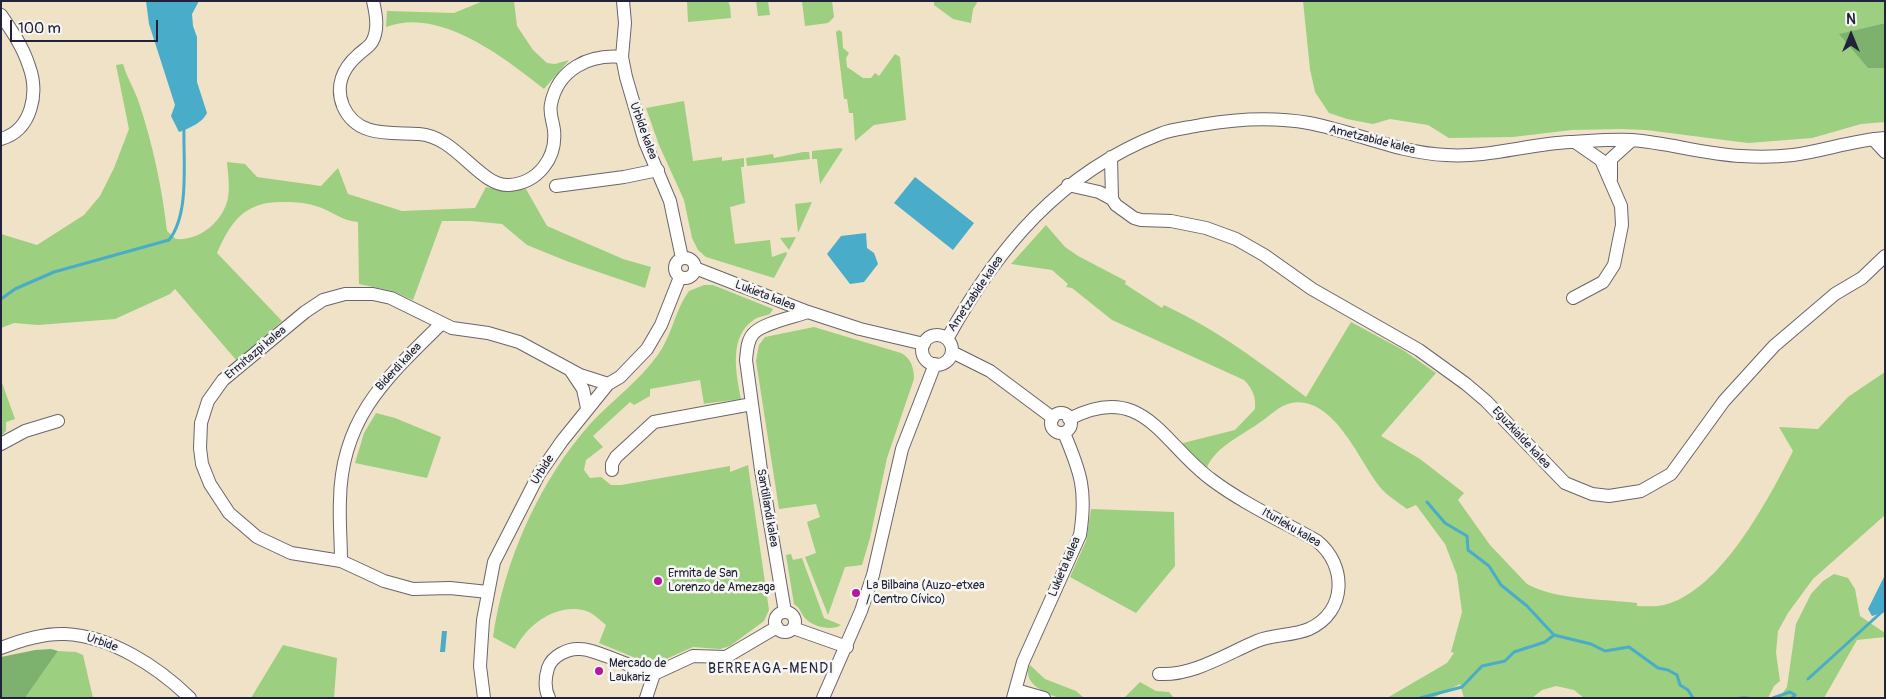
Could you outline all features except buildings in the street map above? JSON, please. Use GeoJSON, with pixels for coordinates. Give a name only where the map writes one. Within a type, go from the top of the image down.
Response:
{"type":"FeatureCollection","features":[{"type":"Feature","properties":{"kind":"street"},"geometry":{"type":"LineString","coordinates":[[373,1],[377,21],[372,42],[349,63],[342,75],[341,97],[351,118],[358,126],[370,131],[387,134],[422,134],[433,137],[466,157],[488,179],[503,184],[526,180],[540,172],[549,161],[553,148],[554,131],[550,116],[551,104],[558,86],[568,73],[583,61],[604,55],[622,57]]}},
{"type":"Feature","properties":{"kind":"street","name":"Urbide kalea"},"geometry":{"type":"LineString","coordinates":[[623,1],[625,23],[622,57],[645,142],[670,201],[682,258]]}},
{"type":"Feature","properties":{"kind":"street"},"geometry":{"type":"LineString","coordinates":[[1,15],[20,44],[30,67],[33,94],[28,118],[21,128],[1,139]]}},
{"type":"Feature","properties":{"kind":"street","name":"Ametzabide kalea"},"geometry":{"type":"LineString","coordinates":[[947,339],[994,264],[1043,208],[1068,185],[1091,169],[1111,157],[1162,133],[1217,122],[1258,119],[1309,123],[1396,148],[1444,156],[1468,156],[1575,142],[1632,140],[1741,156],[1792,155],[1879,138]]}},
{"type":"Feature","properties":{"kind":"street"},"geometry":{"type":"LineString","coordinates":[[1879,138],[1885,152]]}},
{"type":"Feature","properties":{"kind":"street"},"geometry":{"type":"LineString","coordinates":[[1606,160],[1632,140]]}},
{"type":"Feature","properties":{"kind":"street"},"geometry":{"type":"LineString","coordinates":[[1574,298],[1603,282],[1614,264],[1622,225],[1621,206],[1606,160],[1604,141]]}},
{"type":"Feature","properties":{"kind":"street"},"geometry":{"type":"LineString","coordinates":[[1575,142],[1606,160]]}},
{"type":"Feature","properties":{"kind":"street"},"geometry":{"type":"LineString","coordinates":[[1107,192],[1111,157]]}},
{"type":"Feature","properties":{"kind":"street","name":"Eguzkialde kalea"},"geometry":{"type":"LineString","coordinates":[[1091,169],[1116,205],[1134,218],[1171,221],[1206,228],[1236,239],[1257,251],[1312,289],[1419,350],[1486,401],[1565,483],[1592,494],[1610,496],[1641,490],[1671,474],[1724,401],[1774,346],[1835,294],[1862,278],[1885,256]]}},
{"type":"Feature","properties":{"kind":"street"},"geometry":{"type":"LineString","coordinates":[[556,186],[624,178],[658,170]]}},
{"type":"Feature","properties":{"kind":"street","name":"Eguzkialde kalea"},"geometry":{"type":"LineString","coordinates":[[1068,185],[1107,192]]}},
{"type":"Feature","properties":{"kind":"street"},"geometry":{"type":"LineString","coordinates":[[682,258],[691,260],[695,268],[690,276],[680,276],[675,271],[675,264],[682,258]]}},
{"type":"Feature","properties":{"kind":"street","name":"Lukieta kalea"},"geometry":{"type":"LineString","coordinates":[[695,268],[808,312],[860,329],[924,344]]}},
{"type":"Feature","properties":{"kind":"street","name":"Urbide"},"geometry":{"type":"LineString","coordinates":[[484,698],[480,666],[483,620],[494,562],[522,505],[545,466],[598,395],[608,384],[620,377],[647,349],[661,326],[680,276]]}},
{"type":"Feature","properties":{"kind":"street","name":"Ermitazpi kalea"},"geometry":{"type":"LineString","coordinates":[[488,592],[450,588],[413,589],[384,581],[342,561],[307,557],[272,546],[257,537],[229,513],[210,484],[202,464],[200,448],[201,423],[208,400],[224,380],[305,312],[323,300],[345,294],[373,294],[408,305],[440,324],[519,342],[594,380],[608,384]]}},
{"type":"Feature","properties":{"kind":"street","name":"Santillandi kalea"},"geometry":{"type":"LineString","coordinates":[[785,612],[746,360],[748,344],[753,334],[762,327],[808,312]]}},
{"type":"Feature","properties":{"kind":"street","name":"Biderdi kalea"},"geometry":{"type":"LineString","coordinates":[[342,561],[340,499],[344,464],[355,426],[384,381],[440,324]]}},
{"type":"Feature","properties":{"kind":"street"},"geometry":{"type":"LineString","coordinates":[[934,335],[947,339],[952,347],[952,352],[944,363],[935,364],[925,357],[924,344],[934,335]]}},
{"type":"Feature","properties":{"kind":"street"},"geometry":{"type":"LineString","coordinates":[[952,352],[990,371],[1053,418]]}},
{"type":"Feature","properties":{"kind":"street"},"geometry":{"type":"LineString","coordinates":[[823,698],[847,647],[873,575],[902,449],[935,364]]}},
{"type":"Feature","properties":{"kind":"street","name":"Ermitazpi kalea"},"geometry":{"type":"LineString","coordinates":[[567,367],[583,388],[587,408]]}},
{"type":"Feature","properties":{"kind":"street"},"geometry":{"type":"LineString","coordinates":[[594,380],[598,395]]}},
{"type":"Feature","properties":{"kind":"street","name":"Ermitazpi kalea"},"geometry":{"type":"LineString","coordinates":[[583,388],[598,395]]}},
{"type":"Feature","properties":{"kind":"street"},"geometry":{"type":"LineString","coordinates":[[612,470],[612,464],[616,457],[654,422],[752,404]]}},
{"type":"Feature","properties":{"kind":"street","name":"Iturleku kalea"},"geometry":{"type":"LineString","coordinates":[[1069,419],[1101,408],[1127,409],[1140,413],[1160,428],[1187,459],[1211,479],[1244,501],[1317,541],[1327,550],[1336,564],[1340,582],[1336,600],[1328,615],[1315,626],[1298,632],[1259,640],[1209,663],[1182,672],[1159,674]]}},
{"type":"Feature","properties":{"kind":"street"},"geometry":{"type":"LineString","coordinates":[[1062,414],[1069,419],[1070,427],[1064,432],[1058,432],[1053,429],[1053,418],[1062,414]]}},
{"type":"Feature","properties":{"kind":"street"},"geometry":{"type":"LineString","coordinates":[[1,444],[25,431],[58,421]]}},
{"type":"Feature","properties":{"kind":"street","name":"Lukieta kalea"},"geometry":{"type":"LineString","coordinates":[[1014,694],[1023,662],[1080,535],[1083,513],[1080,471],[1064,432]]}},
{"type":"Feature","properties":{"kind":"street"},"geometry":{"type":"LineString","coordinates":[[793,628],[795,622],[793,616],[785,612],[777,617],[777,626],[784,632],[793,628],[847,647]]}},
{"type":"Feature","properties":{"kind":"street"},"geometry":{"type":"LineString","coordinates":[[549,698],[546,692],[545,680],[549,666],[556,657],[566,651],[580,648],[654,674],[693,656],[726,657],[777,626]]}},
{"type":"Feature","properties":{"kind":"street","name":"Urbide"},"geometry":{"type":"LineString","coordinates":[[1,648],[37,636],[64,634],[85,637],[123,651],[150,666],[190,698]]}},
{"type":"Feature","properties":{"kind":"street"},"geometry":{"type":"LineString","coordinates":[[646,698],[654,674]]}},
{"type":"Feature","properties":{"kind":"street"},"geometry":{"type":"LineString","coordinates":[[1014,694],[1044,698]]}},
{"type":"Feature","properties":{"kind":"green space"},"geometry":{"type":"Polygon","coordinates":[[[483,1],[514,1],[517,26],[533,50],[547,63],[555,64],[569,60],[544,89],[491,50],[449,29],[428,23],[406,22],[386,27],[387,11],[454,13],[483,1]]]}},
{"type":"Feature","properties":{"kind":"green space"},"geometry":{"type":"Polygon","coordinates":[[[687,1],[728,1],[731,18],[688,22],[687,1]]]}},
{"type":"Feature","properties":{"kind":"green space"},"geometry":{"type":"Polygon","coordinates":[[[756,1],[768,1],[770,15],[758,16],[756,1]]]}},
{"type":"Feature","properties":{"kind":"green space"},"geometry":{"type":"Polygon","coordinates":[[[802,1],[832,1],[834,17],[828,23],[805,26],[802,1]]]}},
{"type":"Feature","properties":{"kind":"green space"},"geometry":{"type":"Polygon","coordinates":[[[934,1],[978,1],[973,9],[971,23],[953,19],[934,5],[934,1]]]}},
{"type":"Feature","properties":{"kind":"green space"},"geometry":{"type":"Polygon","coordinates":[[[1303,1],[1885,1],[1885,23],[1840,34],[1868,67],[1885,68],[1885,122],[1861,124],[1812,138],[1748,143],[1646,130],[1621,129],[1572,130],[1513,137],[1449,138],[1428,125],[1390,119],[1373,124],[1347,119],[1329,113],[1315,92],[1310,69],[1303,1]]]}},
{"type":"Feature","properties":{"kind":"green space"},"geometry":{"type":"Polygon","coordinates":[[[1885,23],[1885,68],[1868,68],[1839,34],[1885,23]]]}},
{"type":"Feature","properties":{"kind":"green space"},"geometry":{"type":"Polygon","coordinates":[[[839,30],[842,32],[843,48],[849,53],[846,58],[847,67],[863,78],[871,78],[875,73],[879,76],[895,54],[900,57],[906,120],[874,125],[855,141],[853,113],[849,113],[847,99],[844,99],[836,32],[839,30]]]}},
{"type":"Feature","properties":{"kind":"green space"},"geometry":{"type":"Polygon","coordinates":[[[123,64],[149,135],[160,183],[167,231],[176,239],[185,239],[201,233],[209,228],[221,215],[229,194],[227,162],[245,164],[257,177],[321,186],[338,168],[348,194],[402,211],[475,208],[486,187],[505,192],[526,189],[547,226],[623,259],[651,267],[645,288],[569,262],[527,245],[502,224],[442,221],[413,300],[392,291],[359,284],[358,222],[302,203],[271,203],[260,205],[242,214],[228,231],[217,253],[282,321],[237,361],[175,289],[170,294],[115,319],[38,325],[14,323],[1,328],[1,234],[37,245],[84,215],[100,196],[114,168],[129,129],[116,65],[123,64]]]}},
{"type":"Feature","properties":{"kind":"green space"},"geometry":{"type":"Polygon","coordinates":[[[684,101],[693,161],[722,157],[722,161],[744,158],[744,167],[741,167],[745,203],[730,207],[735,244],[770,240],[772,257],[786,252],[787,254],[774,278],[706,257],[698,250],[692,238],[684,200],[659,145],[646,108],[684,101]]]}},
{"type":"Feature","properties":{"kind":"green space"},"geometry":{"type":"Polygon","coordinates":[[[843,149],[820,184],[817,159],[812,159],[812,151],[843,149]]]}},
{"type":"Feature","properties":{"kind":"green space"},"geometry":{"type":"Polygon","coordinates":[[[809,152],[810,159],[747,166],[746,158],[773,154],[774,158],[809,152]]]}},
{"type":"Feature","properties":{"kind":"green space"},"geometry":{"type":"Polygon","coordinates":[[[812,202],[798,233],[795,204],[812,202]]]}},
{"type":"Feature","properties":{"kind":"green space"},"geometry":{"type":"Polygon","coordinates":[[[1046,225],[1065,247],[1078,256],[1126,281],[1125,284],[1162,308],[1164,305],[1203,325],[1306,397],[1351,322],[1403,350],[1436,373],[1381,436],[1420,459],[1464,493],[1458,500],[1490,545],[1527,584],[1538,589],[1565,596],[1637,603],[1637,606],[1664,605],[1685,596],[1705,582],[1723,563],[1756,518],[1770,494],[1793,451],[1779,427],[1818,429],[1848,397],[1885,372],[1885,515],[1813,579],[1788,613],[1778,631],[1776,653],[1780,681],[1774,686],[1768,698],[1584,698],[1574,690],[1556,686],[1542,690],[1532,698],[1464,698],[1460,684],[1433,698],[1387,698],[1447,663],[1454,653],[1451,652],[1462,612],[1457,575],[1445,544],[1416,505],[1407,509],[1383,490],[1344,432],[1333,419],[1320,409],[1306,403],[1286,404],[1278,409],[1223,447],[1205,467],[1183,443],[1235,430],[1255,409],[1255,401],[1250,387],[1244,380],[1112,320],[1072,288],[1066,287],[1068,284],[1052,270],[1011,264],[1046,225]]]}},
{"type":"Feature","properties":{"kind":"green space"},"geometry":{"type":"Polygon","coordinates":[[[796,237],[789,250],[780,238],[796,237]]]}},
{"type":"Feature","properties":{"kind":"green space"},"geometry":{"type":"Polygon","coordinates":[[[704,285],[713,285],[773,309],[770,314],[755,319],[746,326],[737,345],[736,367],[741,399],[704,404],[700,380],[650,389],[650,396],[634,405],[630,402],[593,436],[603,447],[586,460],[584,470],[590,478],[601,477],[611,485],[621,485],[730,466],[730,472],[748,465],[769,610],[764,621],[730,646],[720,649],[693,647],[657,663],[650,664],[599,643],[606,625],[592,614],[583,610],[562,610],[543,618],[527,632],[515,649],[493,637],[498,608],[515,551],[540,496],[555,470],[591,423],[634,382],[657,356],[689,291],[704,285]]]}},
{"type":"Feature","properties":{"kind":"green space"},"geometry":{"type":"Polygon","coordinates":[[[814,327],[901,353],[910,361],[914,375],[887,458],[870,538],[862,565],[845,567],[828,615],[805,557],[816,553],[807,522],[820,517],[816,504],[779,509],[756,361],[759,345],[765,337],[814,327]]]}},
{"type":"Feature","properties":{"kind":"green space"},"geometry":{"type":"Polygon","coordinates":[[[1,380],[15,419],[6,422],[6,431],[1,436],[1,380]]]}},
{"type":"Feature","properties":{"kind":"green space"},"geometry":{"type":"Polygon","coordinates":[[[376,413],[395,418],[441,437],[427,478],[355,463],[364,433],[376,413]]]}},
{"type":"Feature","properties":{"kind":"green space"},"geometry":{"type":"Polygon","coordinates":[[[1091,509],[1174,512],[1175,566],[1136,613],[1070,577],[1086,541],[1091,509]]]}},
{"type":"Feature","properties":{"kind":"green space"},"geometry":{"type":"Polygon","coordinates":[[[791,554],[793,560],[802,558],[824,618],[841,625],[828,628],[814,625],[805,618],[794,604],[786,555],[791,554]]]}},
{"type":"Feature","properties":{"kind":"green space"},"geometry":{"type":"Polygon","coordinates":[[[1834,574],[1848,578],[1855,589],[1860,616],[1885,633],[1885,637],[1857,640],[1824,698],[1779,698],[1787,687],[1796,624],[1811,594],[1823,581],[1834,574]]]}},
{"type":"Feature","properties":{"kind":"green space"},"geometry":{"type":"Polygon","coordinates":[[[283,645],[337,658],[334,698],[251,698],[283,645]]]}},
{"type":"Feature","properties":{"kind":"green space"},"geometry":{"type":"Polygon","coordinates":[[[51,649],[58,651],[25,698],[1,698],[1,657],[35,650],[51,649]]]}},
{"type":"Feature","properties":{"kind":"green space"},"geometry":{"type":"Polygon","coordinates":[[[58,651],[76,652],[83,655],[93,698],[25,698],[58,651]]]}},
{"type":"Feature","properties":{"kind":"green space"},"geometry":{"type":"Polygon","coordinates":[[[1030,665],[1045,679],[1076,691],[1084,698],[1060,698],[1040,690],[1031,682],[1029,677],[1030,665]]]}},
{"type":"Feature","properties":{"kind":"green space"},"geometry":{"type":"Polygon","coordinates":[[[1140,682],[1156,691],[1169,692],[1174,698],[1124,698],[1140,682]]]}},
{"type":"Feature","properties":{"kind":"water"},"geometry":{"type":"Polygon","coordinates":[[[146,1],[199,1],[192,14],[193,26],[197,37],[197,82],[207,113],[199,122],[179,132],[171,116],[175,105],[149,24],[146,1]]]}},
{"type":"Feature","properties":{"kind":"water"},"geometry":{"type":"Polygon","coordinates":[[[915,177],[974,223],[953,250],[894,203],[915,177]]]}},
{"type":"Feature","properties":{"kind":"water"},"geometry":{"type":"Polygon","coordinates":[[[866,233],[867,248],[874,253],[878,264],[864,282],[850,284],[827,254],[841,236],[866,233]]]}},
{"type":"Feature","properties":{"kind":"water"},"geometry":{"type":"Polygon","coordinates":[[[1885,575],[1885,612],[1872,616],[1868,609],[1885,575]]]}},
{"type":"Feature","properties":{"kind":"water"},"geometry":{"type":"Polygon","coordinates":[[[442,631],[447,631],[445,652],[440,652],[442,631]]]}},
{"type":"Feature","properties":{"kind":"waterway"},"geometry":{"type":"LineString","coordinates":[[1,299],[15,289],[54,272],[169,240],[176,229],[183,202],[184,128]]}},
{"type":"Feature","properties":{"kind":"waterway"},"geometry":{"type":"LineString","coordinates":[[1427,502],[1445,523],[1467,536],[1468,550],[1489,566],[1501,585],[1527,606],[1554,635],[1591,644],[1605,651],[1629,647],[1658,668],[1668,670],[1677,675],[1680,685],[1688,690],[1693,698]]}},
{"type":"Feature","properties":{"kind":"waterway"},"geometry":{"type":"LineString","coordinates":[[1808,679],[1885,609]]}},
{"type":"Feature","properties":{"kind":"waterway"},"geometry":{"type":"LineString","coordinates":[[1420,698],[1462,687],[1482,666],[1505,661],[1514,652],[1545,642],[1554,635]]}},
{"type":"Feature","properties":{"kind":"waterway"},"geometry":{"type":"LineString","coordinates":[[1773,698],[1790,692],[1795,695],[1792,698]]}},
{"type":"Feature","properties":{"kind":"waterway"},"geometry":{"type":"LineString","coordinates":[[1740,698],[1748,698]]}},
{"type":"Feature","properties":{"kind":"place","name":"Ermita de San Lorenzo de Amezaga"},"geometry":{"type":"Point","coordinates":[658,581]}},
{"type":"Feature","properties":{"kind":"place","name":"La Bilbaina (Auzo-etxea / Centro Cívico)"},"geometry":{"type":"Point","coordinates":[856,593]}},
{"type":"Feature","properties":{"kind":"place","name":"Mercado de Laukariz"},"geometry":{"type":"Point","coordinates":[599,671]}},
{"type":"Feature","properties":{"kind":"district","name":"BERREAGA-MENDI"},"geometry":{"type":"Point","coordinates":[771,669]}}]}
